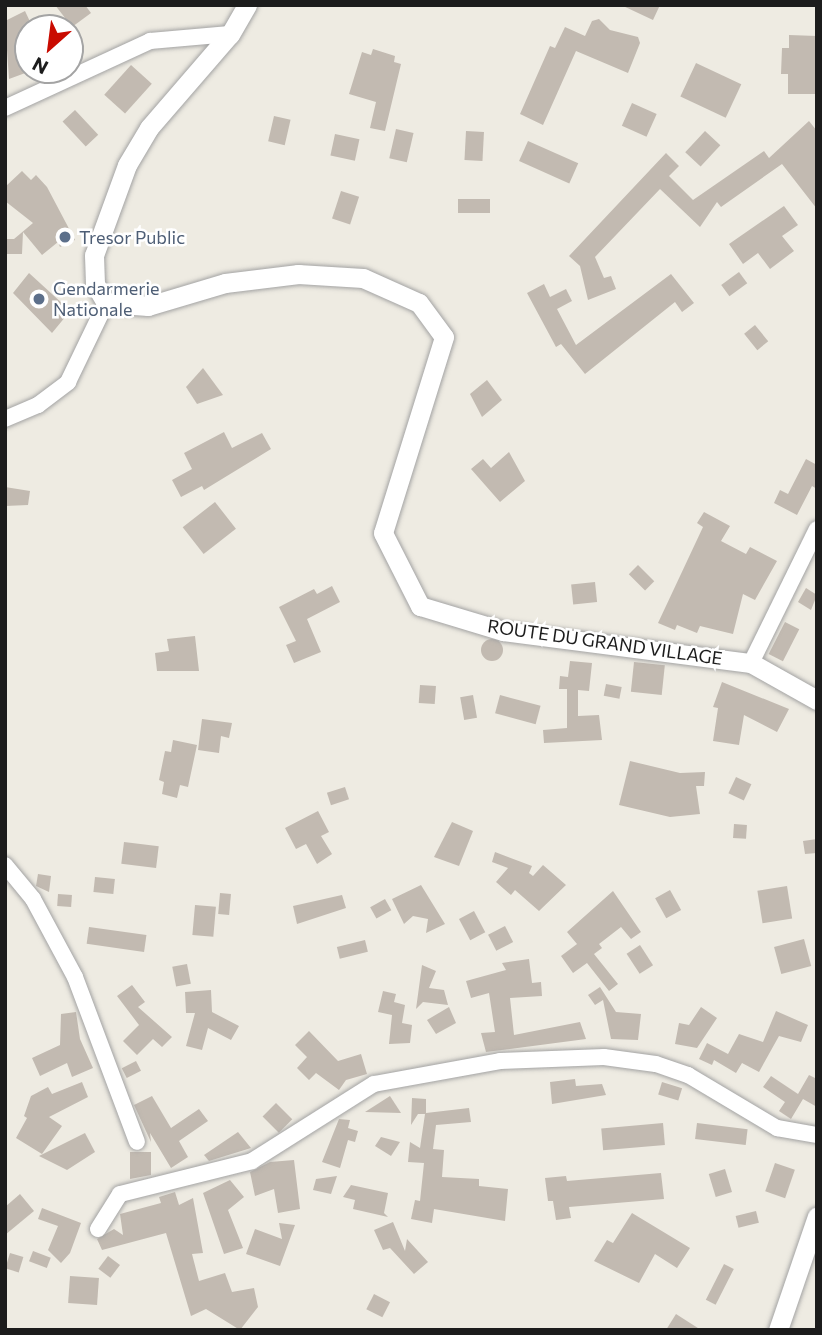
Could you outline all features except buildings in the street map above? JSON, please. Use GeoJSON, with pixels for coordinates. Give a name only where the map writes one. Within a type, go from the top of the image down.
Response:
{"type":"FeatureCollection","features":[{"type":"Feature","properties":{"kind":"street"},"geometry":{"type":"LineString","coordinates":[[5,419],[38,405],[68,382],[106,303],[95,284],[93,266],[113,197],[149,128],[230,34],[247,5]]}},
{"type":"Feature","properties":{"kind":"street"},"geometry":{"type":"LineString","coordinates":[[5,108],[150,41],[230,34]]}},
{"type":"Feature","properties":{"kind":"street","name":"ROUTE DU GRAND VILLAGE"},"geometry":{"type":"LineString","coordinates":[[106,303],[148,306],[225,283],[298,275],[363,278],[419,303],[444,337],[383,533],[420,606],[503,631],[751,663],[817,701]]}},
{"type":"Feature","properties":{"kind":"street"},"geometry":{"type":"LineString","coordinates":[[751,663],[817,528]]}},
{"type":"Feature","properties":{"kind":"street"},"geometry":{"type":"LineString","coordinates":[[5,865],[33,899],[75,976],[137,1142]]}},
{"type":"Feature","properties":{"kind":"street"},"geometry":{"type":"LineString","coordinates":[[98,1229],[120,1195],[252,1160],[374,1083],[500,1061],[604,1057],[656,1064],[688,1075],[777,1128],[817,1135]]}},
{"type":"Feature","properties":{"kind":"street"},"geometry":{"type":"LineString","coordinates":[[778,1330],[817,1216]]}},
{"type":"Feature","properties":{"kind":"place","name":"Tresor Public"},"geometry":{"type":"Point","coordinates":[65,237]}},
{"type":"Feature","properties":{"kind":"place","name":"Gendarmerie Nationale"},"geometry":{"type":"Point","coordinates":[39,299]}}]}
